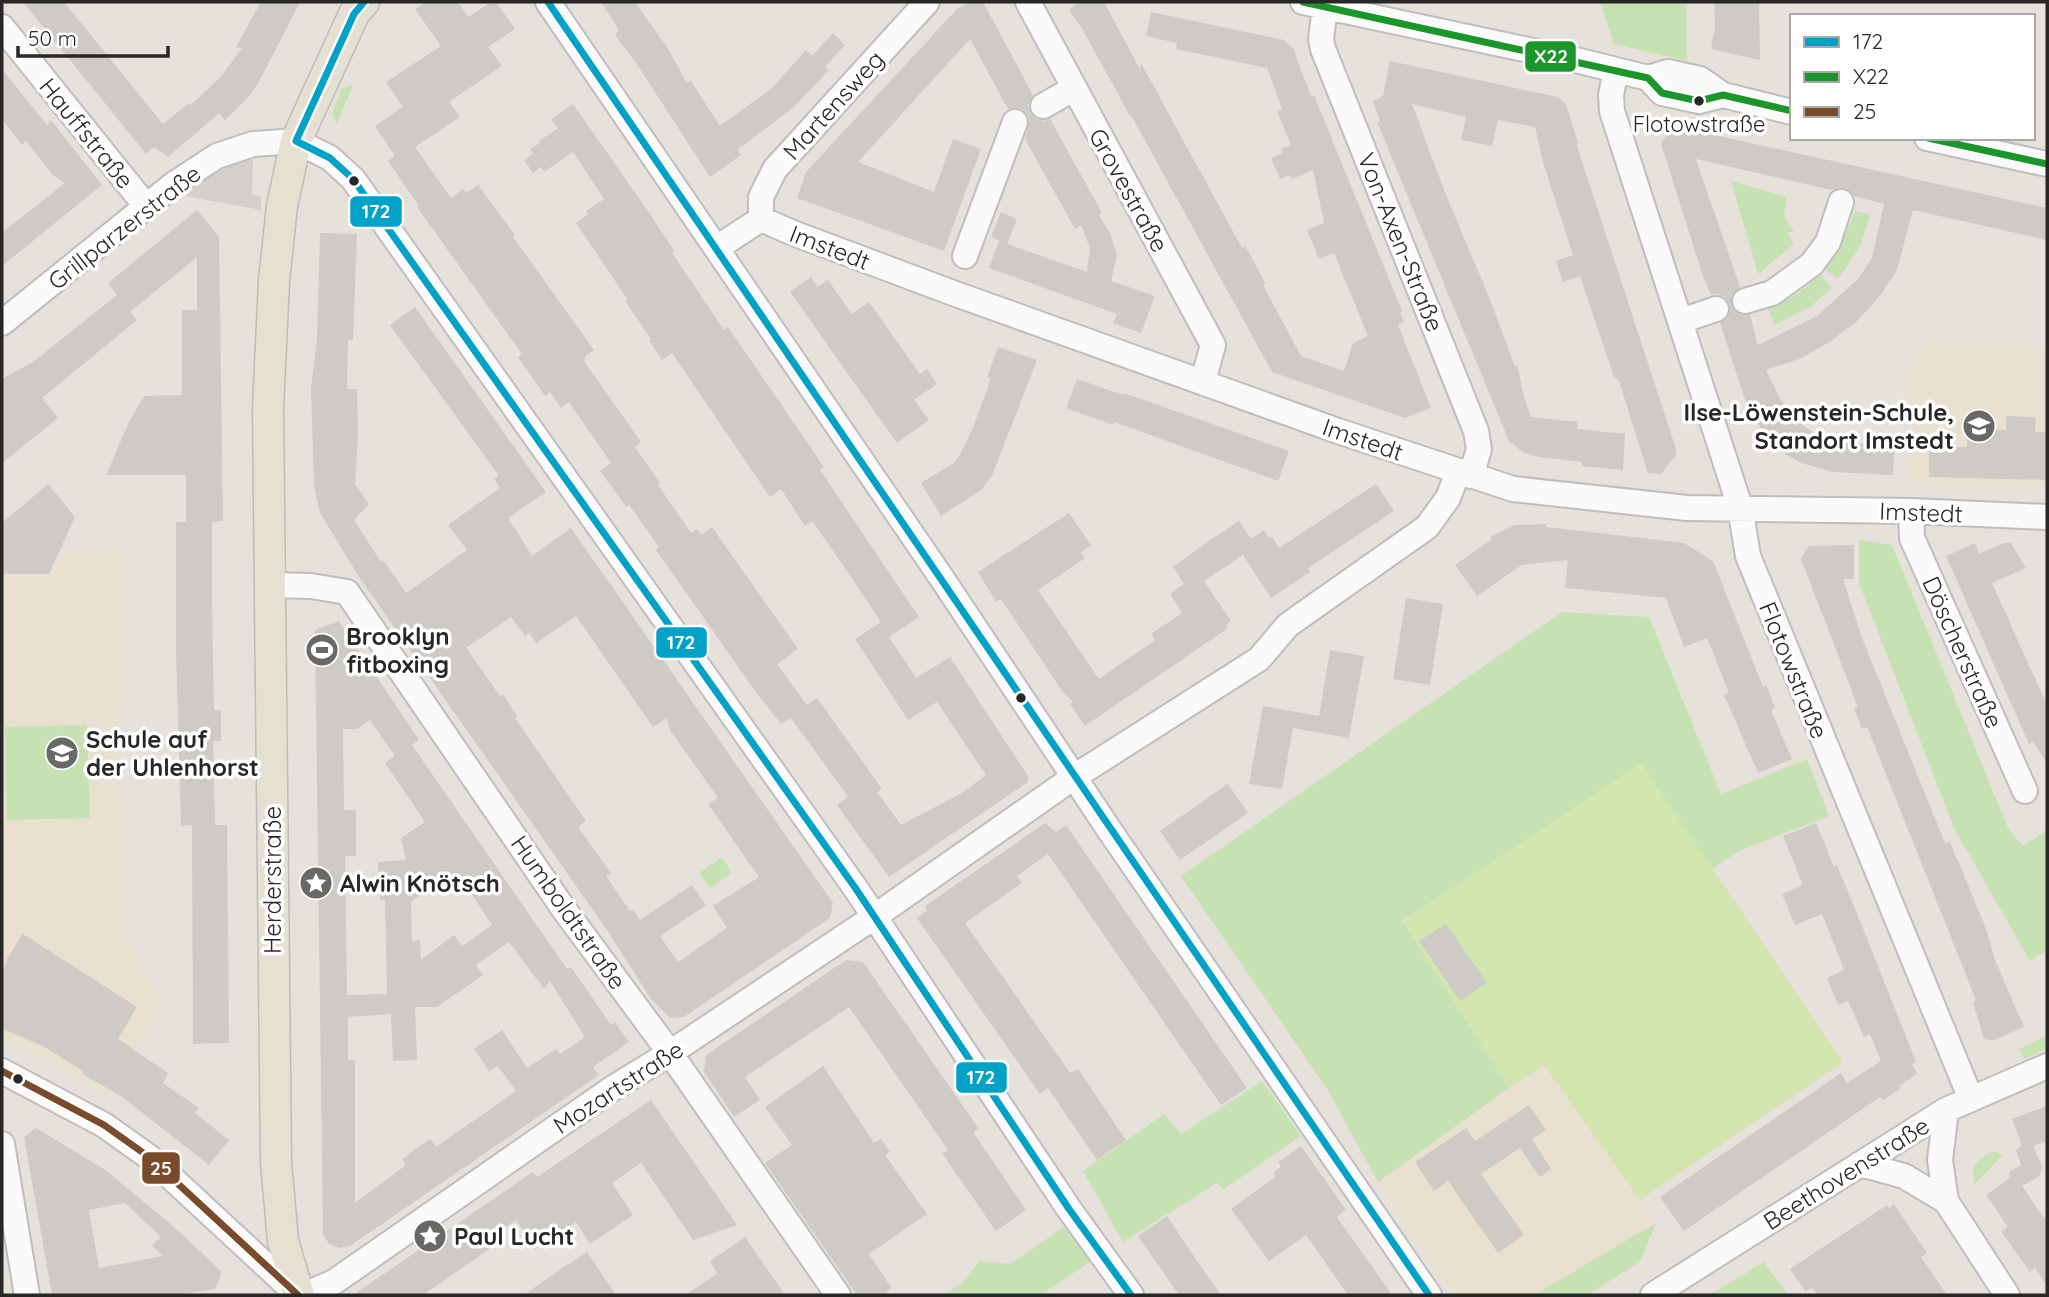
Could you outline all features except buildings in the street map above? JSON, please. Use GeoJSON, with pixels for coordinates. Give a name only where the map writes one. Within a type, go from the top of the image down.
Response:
{"type":"FeatureCollection","features":[{"type":"Feature","properties":{"kind":"main road","name":"Herderstraße"},"geometry":{"type":"LineString","coordinates":[[300,1295],[283,1241],[276,1162],[268,408],[274,281],[282,206],[296,141],[358,6]]}},
{"type":"Feature","properties":{"kind":"street"},"geometry":{"type":"LineString","coordinates":[[548,2],[718,247],[1074,777],[1429,1295]]}},
{"type":"Feature","properties":{"kind":"street","name":"Martensweg"},"geometry":{"type":"LineString","coordinates":[[761,219],[761,197],[775,169],[927,2]]}},
{"type":"Feature","properties":{"kind":"street","name":"Grovestraße"},"geometry":{"type":"LineString","coordinates":[[1028,2],[1213,345],[1203,381]]}},
{"type":"Feature","properties":{"kind":"street"},"geometry":{"type":"LineString","coordinates":[[1314,4],[1648,78],[1668,72],[1700,79],[1723,95],[1790,111]]}},
{"type":"Feature","properties":{"kind":"street","name":"Von-Axen-Straße"},"geometry":{"type":"LineString","coordinates":[[1314,4],[1323,49],[1476,430],[1479,449],[1464,474]]}},
{"type":"Feature","properties":{"kind":"street","name":"Hauffstraße"},"geometry":{"type":"LineString","coordinates":[[2,27],[146,206]]}},
{"type":"Feature","properties":{"kind":"street","name":"Flotowstraße"},"geometry":{"type":"LineString","coordinates":[[1616,70],[1611,95],[1612,111],[1740,507],[1748,556],[1971,1099]]}},
{"type":"Feature","properties":{"kind":"street"},"geometry":{"type":"LineString","coordinates":[[1044,106],[1073,89]]}},
{"type":"Feature","properties":{"kind":"street"},"geometry":{"type":"LineString","coordinates":[[965,256],[1015,122]]}},
{"type":"Feature","properties":{"kind":"street"},"geometry":{"type":"LineString","coordinates":[[1936,140],[2047,164]]}},
{"type":"Feature","properties":{"kind":"street"},"geometry":{"type":"LineString","coordinates":[[296,141],[330,158],[353,179],[874,917],[1069,1209],[1131,1295]]}},
{"type":"Feature","properties":{"kind":"street","name":"Grillparzerstraße"},"geometry":{"type":"LineString","coordinates":[[2,323],[174,184],[217,156],[253,144],[296,141]]}},
{"type":"Feature","properties":{"kind":"street"},"geometry":{"type":"LineString","coordinates":[[1745,301],[1772,293],[1812,264],[1828,242],[1841,202]]}},
{"type":"Feature","properties":{"kind":"street","name":"Imstedt"},"geometry":{"type":"LineString","coordinates":[[718,247],[761,219],[953,293],[1513,489],[1688,508],[1911,511],[2047,517]]}},
{"type":"Feature","properties":{"kind":"street"},"geometry":{"type":"LineString","coordinates":[[1681,321],[1716,309]]}},
{"type":"Feature","properties":{"kind":"street","name":"Mozartstraße"},"geometry":{"type":"LineString","coordinates":[[300,1295],[334,1282],[567,1119],[874,917],[1074,777],[1259,659],[1288,625],[1427,527],[1464,474]]}},
{"type":"Feature","properties":{"kind":"street","name":"Döscherstraße"},"geometry":{"type":"LineString","coordinates":[[1911,511],[1912,538],[2025,791]]}},
{"type":"Feature","properties":{"kind":"street","name":"Humboldtstraße"},"geometry":{"type":"LineString","coordinates":[[269,585],[311,586],[347,592],[563,908],[670,1053],[838,1295]]}},
{"type":"Feature","properties":{"kind":"street","name":"Beethovenstraße"},"geometry":{"type":"LineString","coordinates":[[1653,1295],[1946,1111],[2047,1066]]}},
{"type":"Feature","properties":{"kind":"street"},"geometry":{"type":"LineString","coordinates":[[2,1071],[104,1125],[149,1157],[300,1295]]}},
{"type":"Feature","properties":{"kind":"street"},"geometry":{"type":"LineString","coordinates":[[1946,1111],[1941,1160],[1946,1201],[2007,1295]]}},
{"type":"Feature","properties":{"kind":"street"},"geometry":{"type":"LineString","coordinates":[[2,1144],[27,1295]]}},
{"type":"Feature","properties":{"kind":"street"},"geometry":{"type":"LineString","coordinates":[[1860,1164],[1904,1176],[1946,1201]]}},
{"type":"Feature","properties":{"kind":"shaded area"},"geometry":{"type":"Polygon","coordinates":[[[241,159],[253,160],[252,194],[261,196],[261,210],[185,196],[226,163],[241,159]]]}},
{"type":"Feature","properties":{"kind":"shaded area","name":"Ilse-Löwenstein-Schule, Standort Imstedt"},"geometry":{"type":"Polygon","coordinates":[[[1930,344],[2047,348],[2047,486],[1911,483],[1911,369],[1930,344]]]}},
{"type":"Feature","properties":{"kind":"shaded area","name":"Schule auf der Uhlenhorst"},"geometry":{"type":"Polygon","coordinates":[[[69,547],[121,555],[122,930],[162,1006],[107,1098],[45,1059],[2,1038],[2,577],[54,576],[69,547]]]}},
{"type":"Feature","properties":{"kind":"shaded area"},"geometry":{"type":"Polygon","coordinates":[[[1544,1065],[1656,1223],[1534,1295],[1455,1295],[1378,1182],[1544,1065]]]}},
{"type":"Feature","properties":{"kind":"green space"},"geometry":{"type":"Polygon","coordinates":[[[1600,2],[1687,2],[1687,61],[1614,44],[1600,2]]]}},
{"type":"Feature","properties":{"kind":"green space"},"geometry":{"type":"Polygon","coordinates":[[[353,85],[337,124],[332,115],[341,89],[353,85]]]}},
{"type":"Feature","properties":{"kind":"green space"},"geometry":{"type":"Polygon","coordinates":[[[1731,181],[1787,197],[1784,215],[1794,231],[1787,233],[1794,244],[1758,274],[1731,181]]]}},
{"type":"Feature","properties":{"kind":"green space"},"geometry":{"type":"Polygon","coordinates":[[[1855,211],[1870,215],[1860,247],[1838,279],[1825,269],[1842,243],[1855,211]]]}},
{"type":"Feature","properties":{"kind":"green space"},"geometry":{"type":"Polygon","coordinates":[[[1820,275],[1832,288],[1810,307],[1775,325],[1768,309],[1798,293],[1820,275]]]}},
{"type":"Feature","properties":{"kind":"green space"},"geometry":{"type":"Polygon","coordinates":[[[1859,540],[1892,545],[2008,828],[2023,846],[2047,830],[2047,950],[2030,961],[1954,828],[1859,583],[1859,540]]]}},
{"type":"Feature","properties":{"kind":"green space"},"geometry":{"type":"Polygon","coordinates":[[[1562,612],[1649,617],[1721,794],[1807,759],[1829,816],[1741,850],[1712,869],[1641,764],[1403,921],[1509,1088],[1378,1182],[1327,1089],[1181,876],[1562,612]]]}},
{"type":"Feature","properties":{"kind":"green space"},"geometry":{"type":"Polygon","coordinates":[[[87,725],[90,818],[7,820],[5,727],[87,725]]]}},
{"type":"Feature","properties":{"kind":"green space"},"geometry":{"type":"Polygon","coordinates":[[[1641,763],[1843,1062],[1640,1200],[1544,1065],[1509,1088],[1403,922],[1641,763]]]}},
{"type":"Feature","properties":{"kind":"green space"},"geometry":{"type":"Polygon","coordinates":[[[722,857],[732,873],[710,888],[699,873],[722,857]]]}},
{"type":"Feature","properties":{"kind":"green space"},"geometry":{"type":"Polygon","coordinates":[[[2047,1036],[2047,1048],[2024,1059],[2019,1049],[2047,1036]]]}},
{"type":"Feature","properties":{"kind":"green space"},"geometry":{"type":"Polygon","coordinates":[[[1262,1081],[1301,1136],[1224,1189],[1217,1183],[1123,1242],[1083,1171],[1164,1114],[1181,1134],[1262,1081]]]}},
{"type":"Feature","properties":{"kind":"green space"},"geometry":{"type":"Polygon","coordinates":[[[1994,1151],[2003,1155],[1974,1185],[1973,1172],[1976,1163],[1994,1151]]]}},
{"type":"Feature","properties":{"kind":"green space"},"geometry":{"type":"Polygon","coordinates":[[[1656,1223],[1640,1262],[1587,1295],[1534,1295],[1656,1223]]]}},
{"type":"Feature","properties":{"kind":"green space"},"geometry":{"type":"Polygon","coordinates":[[[1064,1227],[1090,1262],[1040,1295],[944,1295],[962,1283],[979,1261],[1010,1264],[1064,1227]]]}},
{"type":"Feature","properties":{"kind":"green space"},"geometry":{"type":"Polygon","coordinates":[[[1764,1262],[1788,1295],[1709,1295],[1764,1262]]]}},
{"type":"Feature","properties":{"kind":"transit line","name":"172"},"geometry":{"type":"LineString","coordinates":[[364,2],[354,14],[296,141],[330,158],[353,179],[856,889],[1069,1209],[1131,1295]]}},
{"type":"Feature","properties":{"kind":"transit line","name":"172"},"geometry":{"type":"LineString","coordinates":[[548,2],[1429,1295]]}},
{"type":"Feature","properties":{"kind":"transit line","name":"X22"},"geometry":{"type":"LineString","coordinates":[[1303,2],[1648,78],[1662,93],[1699,101],[1723,95],[1790,111]]}},
{"type":"Feature","properties":{"kind":"transit line","name":"X22"},"geometry":{"type":"LineString","coordinates":[[1937,140],[2047,164]]}},
{"type":"Feature","properties":{"kind":"transit line","name":"25"},"geometry":{"type":"LineString","coordinates":[[2,1071],[104,1125],[149,1157],[298,1295]]}},
{"type":"Feature","properties":{"kind":"place","name":"Flotowstraße"},"geometry":{"type":"Point","coordinates":[1699,101]}},
{"type":"Feature","properties":{"kind":"place","name":"Ilse-Löwenstein-Schule, Standort Imstedt"},"geometry":{"type":"Point","coordinates":[1979,426]}},
{"type":"Feature","properties":{"kind":"place","name":"Brooklyn fitboxing"},"geometry":{"type":"Point","coordinates":[322,650]}},
{"type":"Feature","properties":{"kind":"place","name":"Schule auf der Uhlenhorst"},"geometry":{"type":"Point","coordinates":[62,753]}},
{"type":"Feature","properties":{"kind":"place","name":"Alwin Knötsch"},"geometry":{"type":"Point","coordinates":[316,883]}},
{"type":"Feature","properties":{"kind":"place","name":"Paul Lucht"},"geometry":{"type":"Point","coordinates":[430,1236]}}]}
